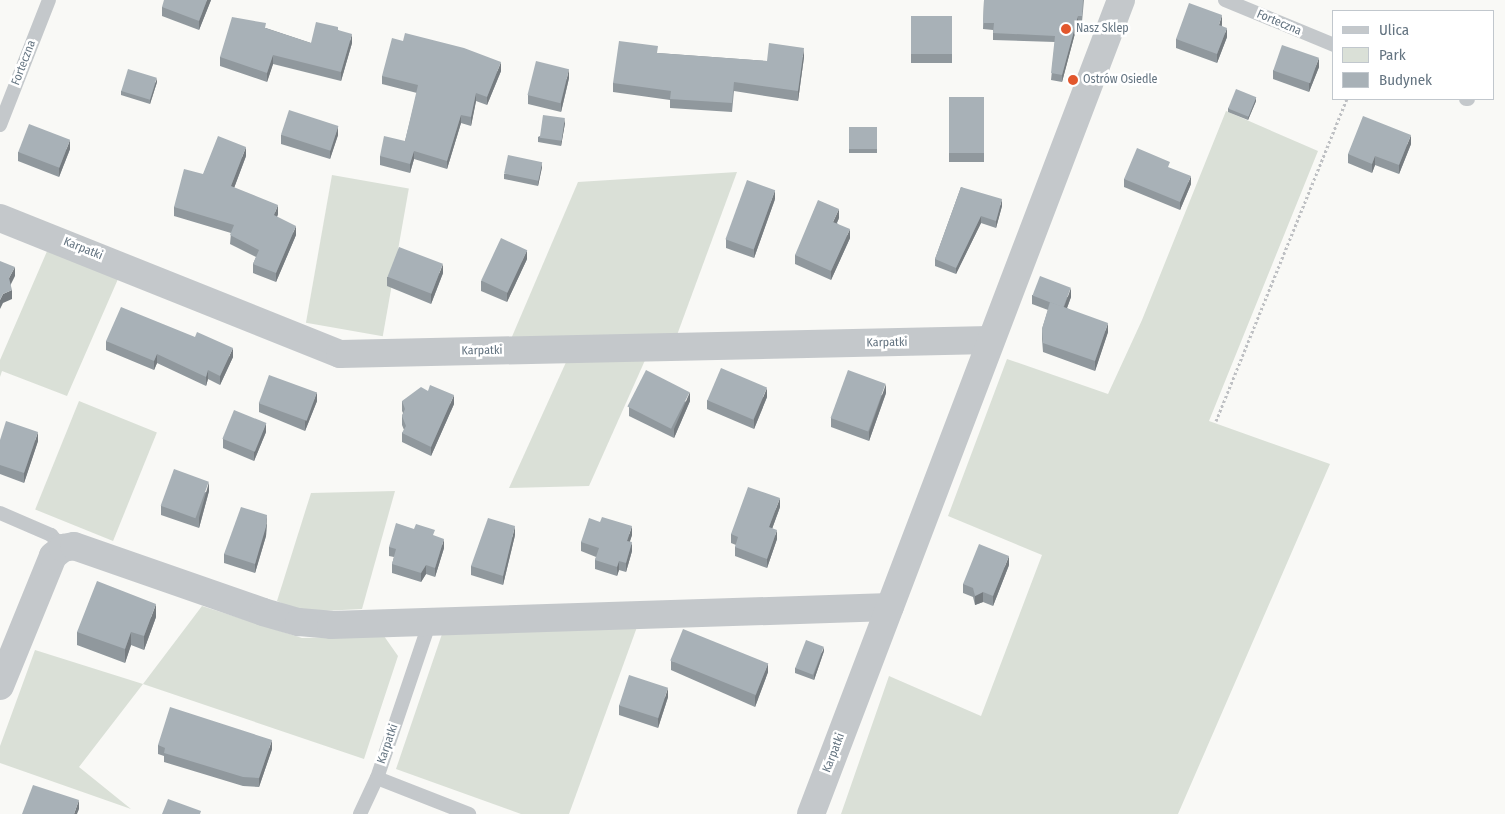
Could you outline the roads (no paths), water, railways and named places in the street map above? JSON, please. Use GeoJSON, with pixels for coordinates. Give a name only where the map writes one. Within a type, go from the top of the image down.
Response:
{"type":"FeatureCollection","features":[{"type":"Feature","properties":{"kind":"street","name":"Karpatki"},"geometry":{"type":"LineString","coordinates":[[811,814],[1121,0]]}},
{"type":"Feature","properties":{"kind":"street","name":"Karpatki"},"geometry":{"type":"LineString","coordinates":[[0,218],[340,354],[990,340]]}},
{"type":"Feature","properties":{"kind":"street"},"geometry":{"type":"LineString","coordinates":[[0,686],[46,567],[53,556],[63,548],[85,548],[299,622],[331,625],[428,624],[890,607]]}},
{"type":"Feature","properties":{"kind":"lane","name":"Forteczna"},"geometry":{"type":"LineString","coordinates":[[0,125],[49,0]]}},
{"type":"Feature","properties":{"kind":"lane","name":"Forteczna"},"geometry":{"type":"LineString","coordinates":[[1225,0],[1332,44]]}},
{"type":"Feature","properties":{"kind":"lane"},"geometry":{"type":"LineString","coordinates":[[0,513],[52,535],[63,548]]}},
{"type":"Feature","properties":{"kind":"lane","name":"Karpatki"},"geometry":{"type":"LineString","coordinates":[[360,814],[377,778],[428,624]]}},
{"type":"Feature","properties":{"kind":"lane","name":"Karpatki"},"geometry":{"type":"LineString","coordinates":[[377,778],[469,814]]}},
{"type":"Feature","properties":{"kind":"place","name":"Nasz Sklep"},"geometry":{"type":"Point","coordinates":[1066,29]}},
{"type":"Feature","properties":{"kind":"place","name":"Ostrów Osiedle"},"geometry":{"type":"Point","coordinates":[1073,80]}}]}
